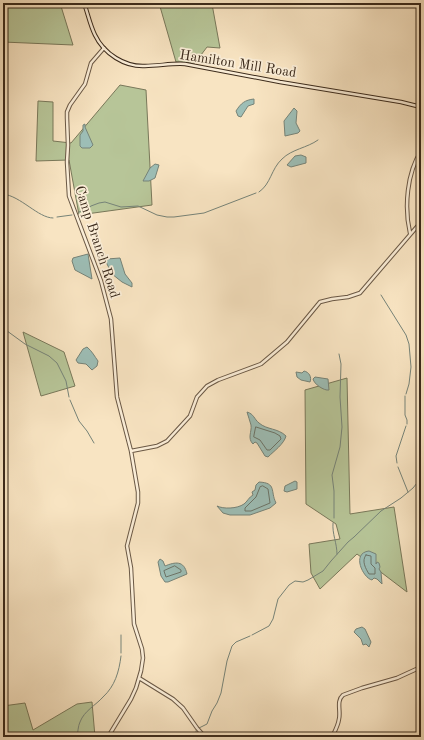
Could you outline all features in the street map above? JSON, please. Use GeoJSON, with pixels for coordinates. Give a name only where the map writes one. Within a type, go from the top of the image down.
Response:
{"type":"FeatureCollection","features":[{"type":"Feature","properties":{"kind":"street","name":"Hamilton Mill Road"},"geometry":{"type":"LineString","coordinates":[[84,3],[95,36],[104,48],[120,60],[137,66],[185,64],[280,82],[401,102],[421,107]]}},
{"type":"Feature","properties":{"kind":"street","name":"Camp Branch Road"},"geometry":{"type":"LineString","coordinates":[[104,48],[90,63],[85,84],[70,105],[67,112],[67,185],[110,313],[117,397],[131,451],[138,492],[138,502],[127,546],[131,568],[134,624],[142,649],[143,658],[139,678]]}},
{"type":"Feature","properties":{"kind":"street"},"geometry":{"type":"LineString","coordinates":[[411,233],[408,210],[410,181],[415,162],[421,151]]}},
{"type":"Feature","properties":{"kind":"street"},"geometry":{"type":"LineString","coordinates":[[131,451],[157,446],[167,441],[190,416],[197,397],[207,386],[218,380],[261,364],[287,342],[320,302],[348,297],[360,293],[421,222]]}},
{"type":"Feature","properties":{"kind":"street"},"geometry":{"type":"LineString","coordinates":[[332,737],[338,724],[340,715],[339,701],[343,695],[397,678],[421,667]]}},
{"type":"Feature","properties":{"kind":"street"},"geometry":{"type":"LineString","coordinates":[[108,737],[131,699],[139,678],[173,699],[183,708],[205,737]]}},
{"type":"Feature","properties":{"kind":"street"},"geometry":{"type":"LineString","coordinates":[[3,734],[14,737]]}},
{"type":"Feature","properties":{"kind":"green space"},"geometry":{"type":"Polygon","coordinates":[[[3,3],[60,3],[73,45],[3,42],[3,3]]]}},
{"type":"Feature","properties":{"kind":"green space"},"geometry":{"type":"Polygon","coordinates":[[[159,3],[212,4],[220,48],[207,47],[195,63],[176,62],[159,3]]]}},
{"type":"Feature","properties":{"kind":"green space"},"geometry":{"type":"Polygon","coordinates":[[[120,85],[146,90],[152,205],[79,215],[69,160],[36,161],[38,101],[53,102],[53,141],[71,143],[120,85]]]}},
{"type":"Feature","properties":{"kind":"green space"},"geometry":{"type":"Polygon","coordinates":[[[23,332],[64,352],[75,386],[41,396],[23,332]]]}},
{"type":"Feature","properties":{"kind":"green space"},"geometry":{"type":"Polygon","coordinates":[[[347,378],[350,514],[394,507],[407,592],[357,554],[320,589],[311,573],[309,544],[340,539],[336,524],[306,504],[305,390],[347,378]]]}},
{"type":"Feature","properties":{"kind":"green space"},"geometry":{"type":"Polygon","coordinates":[[[92,702],[95,737],[3,737],[3,706],[25,703],[33,730],[77,704],[92,702]]]}},
{"type":"Feature","properties":{"kind":"water"},"geometry":{"type":"Polygon","coordinates":[[[254,99],[254,104],[248,106],[241,117],[238,116],[236,111],[240,106],[248,100],[254,99]]]}},
{"type":"Feature","properties":{"kind":"water"},"geometry":{"type":"Polygon","coordinates":[[[294,108],[297,111],[296,123],[300,131],[298,133],[285,136],[284,121],[294,108]]]}},
{"type":"Feature","properties":{"kind":"water"},"geometry":{"type":"Polygon","coordinates":[[[85,124],[93,145],[90,148],[82,148],[80,146],[80,135],[83,131],[83,125],[85,124]]]}},
{"type":"Feature","properties":{"kind":"water"},"geometry":{"type":"Polygon","coordinates":[[[301,155],[306,157],[306,163],[291,167],[287,165],[295,156],[301,155]]]}},
{"type":"Feature","properties":{"kind":"water"},"geometry":{"type":"Polygon","coordinates":[[[155,164],[159,165],[155,178],[149,181],[143,181],[150,168],[155,164]]]}},
{"type":"Feature","properties":{"kind":"water"},"geometry":{"type":"Polygon","coordinates":[[[88,254],[92,279],[75,270],[72,261],[73,258],[88,254]]]}},
{"type":"Feature","properties":{"kind":"water"},"geometry":{"type":"Polygon","coordinates":[[[120,258],[125,274],[132,283],[132,287],[122,282],[112,274],[106,262],[107,259],[120,258]]]}},
{"type":"Feature","properties":{"kind":"water"},"geometry":{"type":"Polygon","coordinates":[[[87,347],[98,361],[97,366],[92,370],[86,364],[78,363],[76,360],[83,349],[87,347]]]}},
{"type":"Feature","properties":{"kind":"water"},"geometry":{"type":"Polygon","coordinates":[[[304,371],[310,375],[310,382],[301,380],[297,377],[296,372],[302,373],[304,371]]]}},
{"type":"Feature","properties":{"kind":"water"},"geometry":{"type":"Polygon","coordinates":[[[315,377],[328,379],[329,390],[317,385],[313,379],[315,377]]]}},
{"type":"Feature","properties":{"kind":"water"},"geometry":{"type":"Polygon","coordinates":[[[247,412],[265,427],[283,433],[286,436],[281,445],[268,457],[265,456],[257,443],[255,442],[253,444],[251,442],[251,425],[247,412]]]}},
{"type":"Feature","properties":{"kind":"water"},"geometry":{"type":"Polygon","coordinates":[[[295,481],[297,482],[297,489],[287,492],[284,491],[285,486],[295,481]]]}},
{"type":"Feature","properties":{"kind":"water"},"geometry":{"type":"Polygon","coordinates":[[[259,482],[268,484],[272,488],[276,503],[270,508],[250,515],[230,515],[223,513],[217,506],[230,508],[241,506],[253,495],[252,492],[255,490],[256,485],[259,482]]]}},
{"type":"Feature","properties":{"kind":"water"},"geometry":{"type":"Polygon","coordinates":[[[369,551],[376,554],[376,564],[377,562],[379,563],[382,584],[377,579],[374,578],[372,580],[365,575],[360,566],[361,556],[369,551]]]}},
{"type":"Feature","properties":{"kind":"water"},"geometry":{"type":"Polygon","coordinates":[[[160,559],[163,561],[165,566],[176,563],[181,564],[186,569],[187,574],[165,582],[161,576],[158,562],[160,559]]]}},
{"type":"Feature","properties":{"kind":"water"},"geometry":{"type":"Polygon","coordinates":[[[362,627],[365,629],[371,642],[369,647],[366,644],[363,645],[361,639],[354,632],[356,629],[362,627]]]}},
{"type":"Feature","properties":{"kind":"waterway"},"geometry":{"type":"LineString","coordinates":[[259,192],[266,185],[275,167],[282,159],[290,153],[318,140]]}},
{"type":"Feature","properties":{"kind":"waterway"},"geometry":{"type":"LineString","coordinates":[[79,212],[91,206],[105,202],[121,207],[138,206],[157,215],[174,217],[204,213],[256,193]]}},
{"type":"Feature","properties":{"kind":"waterway"},"geometry":{"type":"LineString","coordinates":[[3,194],[16,199],[41,215],[53,218]]}},
{"type":"Feature","properties":{"kind":"waterway"},"geometry":{"type":"LineString","coordinates":[[57,217],[72,215]]}},
{"type":"Feature","properties":{"kind":"waterway"},"geometry":{"type":"LineString","coordinates":[[381,295],[406,335],[409,344],[411,367],[406,394]]}},
{"type":"Feature","properties":{"kind":"waterway"},"geometry":{"type":"LineString","coordinates":[[3,328],[25,344],[49,356],[57,363],[66,381],[69,397]]}},
{"type":"Feature","properties":{"kind":"waterway"},"geometry":{"type":"LineString","coordinates":[[334,518],[334,491],[332,475],[340,447],[342,427],[340,397],[341,364],[339,354]]}},
{"type":"Feature","properties":{"kind":"waterway"},"geometry":{"type":"LineString","coordinates":[[405,396],[405,415],[407,424]]}},
{"type":"Feature","properties":{"kind":"waterway"},"geometry":{"type":"LineString","coordinates":[[70,400],[79,421],[94,443]]}},
{"type":"Feature","properties":{"kind":"waterway"},"geometry":{"type":"LineString","coordinates":[[397,463],[396,456],[406,426]]}},
{"type":"Feature","properties":{"kind":"waterway"},"geometry":{"type":"LineString","coordinates":[[398,467],[408,492]]}},
{"type":"Feature","properties":{"kind":"waterway"},"geometry":{"type":"LineString","coordinates":[[252,635],[269,626],[273,619],[278,599],[289,585],[295,581],[303,582],[308,580],[323,571],[348,542],[381,511],[413,488],[421,478]]}},
{"type":"Feature","properties":{"kind":"waterway"},"geometry":{"type":"LineString","coordinates":[[333,523],[337,554]]}},
{"type":"Feature","properties":{"kind":"waterway"},"geometry":{"type":"LineString","coordinates":[[121,635],[121,653]]}},
{"type":"Feature","properties":{"kind":"waterway"},"geometry":{"type":"LineString","coordinates":[[199,728],[207,724],[217,703],[221,693],[227,661],[232,646],[236,642],[250,636]]}},
{"type":"Feature","properties":{"kind":"waterway"},"geometry":{"type":"LineString","coordinates":[[77,737],[82,718],[87,711],[111,688],[118,673],[121,656]]}},
{"type":"Feature","properties":{"kind":"waterway"},"geometry":{"type":"LineString","coordinates":[[196,731],[197,737]]}}]}
